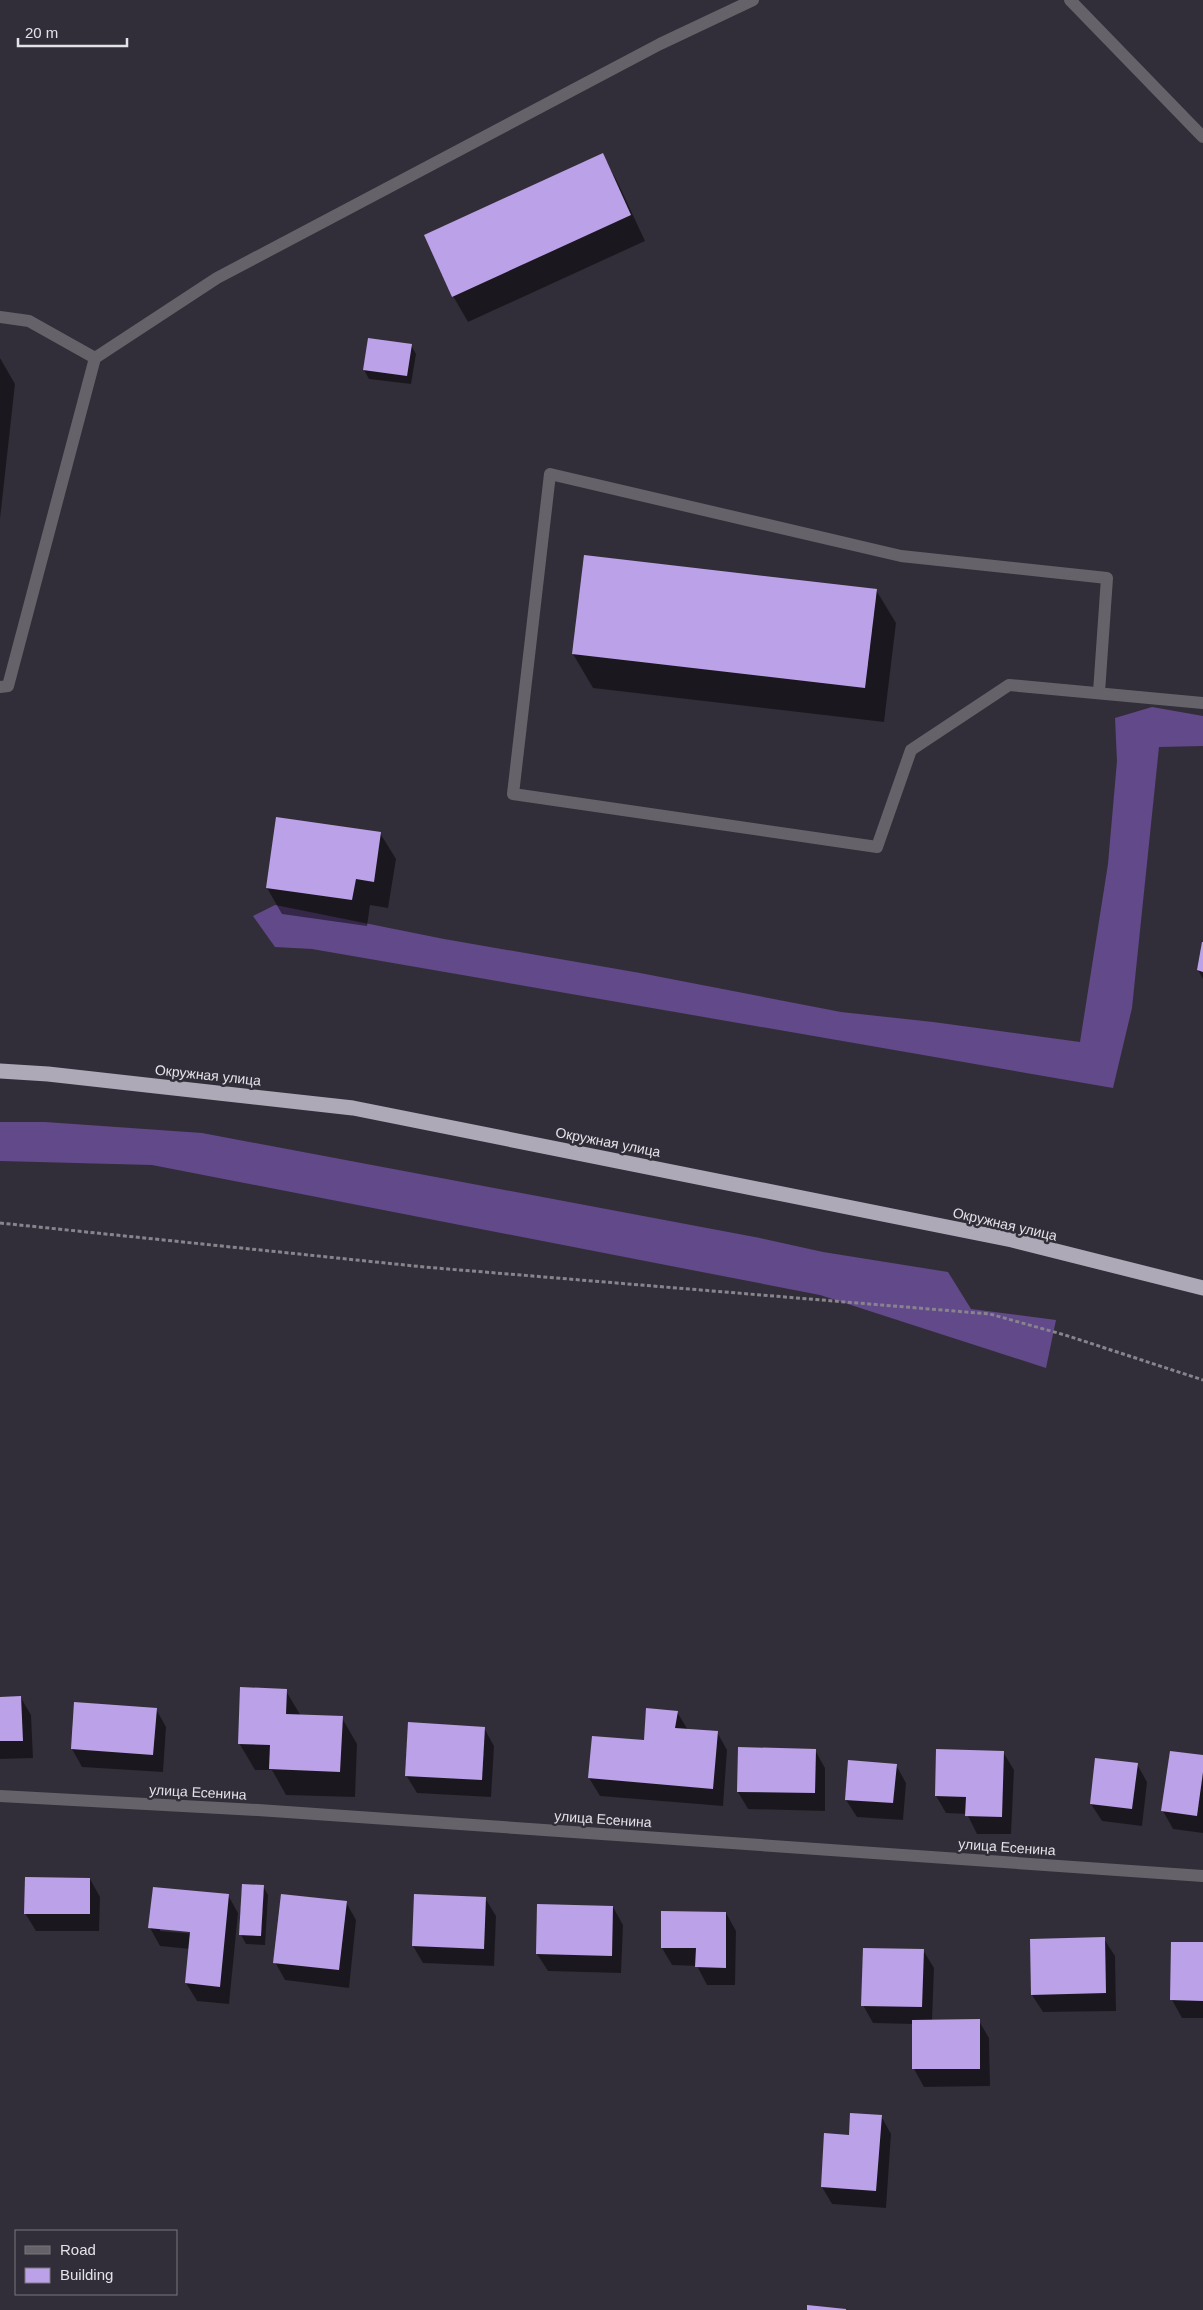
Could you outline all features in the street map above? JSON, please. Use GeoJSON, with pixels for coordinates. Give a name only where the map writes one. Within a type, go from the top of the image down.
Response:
{"type":"FeatureCollection","features":[{"type":"Feature","properties":{"kind":"highway","name":"Окружная улица"},"geometry":{"type":"LineString","coordinates":[[0,1071],[58,1075],[352,1108],[1012,1240],[1203,1288]]}},
{"type":"Feature","properties":{"kind":"street"},"geometry":{"type":"LineString","coordinates":[[0,687],[8,686],[95,358],[217,278],[660,44],[753,0]]}},
{"type":"Feature","properties":{"kind":"street"},"geometry":{"type":"LineString","coordinates":[[1070,0],[1203,137]]}},
{"type":"Feature","properties":{"kind":"street"},"geometry":{"type":"LineString","coordinates":[[0,317],[29,321],[95,358]]}},
{"type":"Feature","properties":{"kind":"street"},"geometry":{"type":"LineString","coordinates":[[1099,692],[1107,578],[901,556],[550,474],[513,794],[877,847],[911,750],[1009,685],[1203,703]]}},
{"type":"Feature","properties":{"kind":"street","name":"улица Есенина"},"geometry":{"type":"LineString","coordinates":[[0,1796],[258,1810],[1203,1876]]}},
{"type":"Feature","properties":{"kind":"path"},"geometry":{"type":"LineString","coordinates":[[0,1223],[424,1267],[990,1314],[1065,1335],[1203,1380]]}},
{"type":"Feature","properties":{"kind":"shaded area"},"geometry":{"type":"Polygon","coordinates":[[[1152,707],[1203,716],[1203,746],[1159,747],[1132,1008],[1113,1088],[312,949],[275,947],[253,916],[275,905],[444,939],[640,973],[841,1012],[933,1022],[1080,1042],[1108,864],[1117,761],[1115,718],[1152,707]]]}},
{"type":"Feature","properties":{"kind":"shaded area"},"geometry":{"type":"Polygon","coordinates":[[[0,1122],[45,1122],[202,1133],[760,1238],[823,1252],[948,1272],[971,1309],[1056,1320],[1046,1368],[820,1295],[152,1165],[0,1161],[0,1122]]]}},
{"type":"Feature","properties":{"kind":"building"},"geometry":{"type":"Polygon","coordinates":[[[603,153],[631,215],[452,297],[424,235],[603,153]]]}},
{"type":"Feature","properties":{"kind":"building"},"geometry":{"type":"Polygon","coordinates":[[[368,338],[412,344],[407,376],[363,370],[368,338]]]}},
{"type":"Feature","properties":{"kind":"building"},"geometry":{"type":"Polygon","coordinates":[[[584,555],[877,589],[865,688],[572,654],[584,555]]]}},
{"type":"Feature","properties":{"kind":"building"},"geometry":{"type":"Polygon","coordinates":[[[276,817],[381,832],[374,882],[356,879],[352,900],[266,888],[276,817]]]}},
{"type":"Feature","properties":{"kind":"building"},"geometry":{"type":"Polygon","coordinates":[[[1203,942],[1203,972],[1197,970],[1203,942]]]}},
{"type":"Feature","properties":{"kind":"building"},"geometry":{"type":"Polygon","coordinates":[[[240,1687],[287,1689],[286,1714],[343,1716],[340,1772],[269,1769],[270,1745],[238,1744],[240,1687]]]}},
{"type":"Feature","properties":{"kind":"building"},"geometry":{"type":"Polygon","coordinates":[[[21,1696],[23,1741],[0,1741],[0,1697],[21,1696]]]}},
{"type":"Feature","properties":{"kind":"building"},"geometry":{"type":"Polygon","coordinates":[[[74,1702],[157,1708],[153,1755],[71,1749],[74,1702]]]}},
{"type":"Feature","properties":{"kind":"building"},"geometry":{"type":"Polygon","coordinates":[[[646,1708],[678,1711],[675,1728],[718,1731],[713,1789],[588,1778],[592,1736],[644,1740],[646,1708]]]}},
{"type":"Feature","properties":{"kind":"building"},"geometry":{"type":"Polygon","coordinates":[[[408,1722],[485,1727],[482,1780],[405,1776],[408,1722]]]}},
{"type":"Feature","properties":{"kind":"building"},"geometry":{"type":"Polygon","coordinates":[[[738,1747],[816,1749],[815,1793],[737,1792],[738,1747]]]}},
{"type":"Feature","properties":{"kind":"building"},"geometry":{"type":"Polygon","coordinates":[[[936,1749],[1004,1751],[1002,1817],[965,1816],[966,1797],[935,1796],[936,1749]]]}},
{"type":"Feature","properties":{"kind":"building"},"geometry":{"type":"Polygon","coordinates":[[[1170,1751],[1203,1755],[1203,1772],[1197,1816],[1161,1811],[1170,1751]]]}},
{"type":"Feature","properties":{"kind":"building"},"geometry":{"type":"Polygon","coordinates":[[[1095,1758],[1138,1763],[1132,1809],[1090,1804],[1095,1758]]]}},
{"type":"Feature","properties":{"kind":"building"},"geometry":{"type":"Polygon","coordinates":[[[848,1760],[897,1764],[893,1803],[845,1800],[848,1760]]]}},
{"type":"Feature","properties":{"kind":"building"},"geometry":{"type":"Polygon","coordinates":[[[25,1877],[90,1878],[90,1914],[24,1914],[25,1877]]]}},
{"type":"Feature","properties":{"kind":"building"},"geometry":{"type":"Polygon","coordinates":[[[242,1884],[264,1885],[261,1936],[239,1935],[242,1884]]]}},
{"type":"Feature","properties":{"kind":"building"},"geometry":{"type":"Polygon","coordinates":[[[153,1887],[229,1894],[220,1987],[185,1983],[190,1932],[148,1928],[153,1887]]]}},
{"type":"Feature","properties":{"kind":"building"},"geometry":{"type":"Polygon","coordinates":[[[281,1894],[347,1901],[339,1970],[273,1963],[281,1894]]]}},
{"type":"Feature","properties":{"kind":"building"},"geometry":{"type":"Polygon","coordinates":[[[414,1894],[486,1897],[484,1949],[412,1946],[414,1894]]]}},
{"type":"Feature","properties":{"kind":"building"},"geometry":{"type":"Polygon","coordinates":[[[537,1904],[613,1906],[612,1956],[536,1954],[537,1904]]]}},
{"type":"Feature","properties":{"kind":"building"},"geometry":{"type":"Polygon","coordinates":[[[661,1911],[726,1912],[726,1968],[695,1967],[696,1948],[661,1948],[661,1911]]]}},
{"type":"Feature","properties":{"kind":"building"},"geometry":{"type":"Polygon","coordinates":[[[1105,1937],[1106,1993],[1031,1995],[1030,1939],[1105,1937]]]}},
{"type":"Feature","properties":{"kind":"building"},"geometry":{"type":"Polygon","coordinates":[[[1171,1942],[1203,1942],[1203,2001],[1170,2000],[1171,1942]]]}},
{"type":"Feature","properties":{"kind":"building"},"geometry":{"type":"Polygon","coordinates":[[[863,1948],[924,1949],[922,2007],[861,2006],[863,1948]]]}},
{"type":"Feature","properties":{"kind":"building"},"geometry":{"type":"Polygon","coordinates":[[[980,2019],[980,2069],[912,2069],[912,2020],[980,2019]]]}},
{"type":"Feature","properties":{"kind":"building"},"geometry":{"type":"Polygon","coordinates":[[[850,2113],[882,2115],[876,2191],[821,2187],[824,2133],[849,2135],[850,2113]]]}},
{"type":"Feature","properties":{"kind":"building"},"geometry":{"type":"Polygon","coordinates":[[[807,2305],[846,2309],[846,2310],[807,2310],[807,2305]]]}}]}
